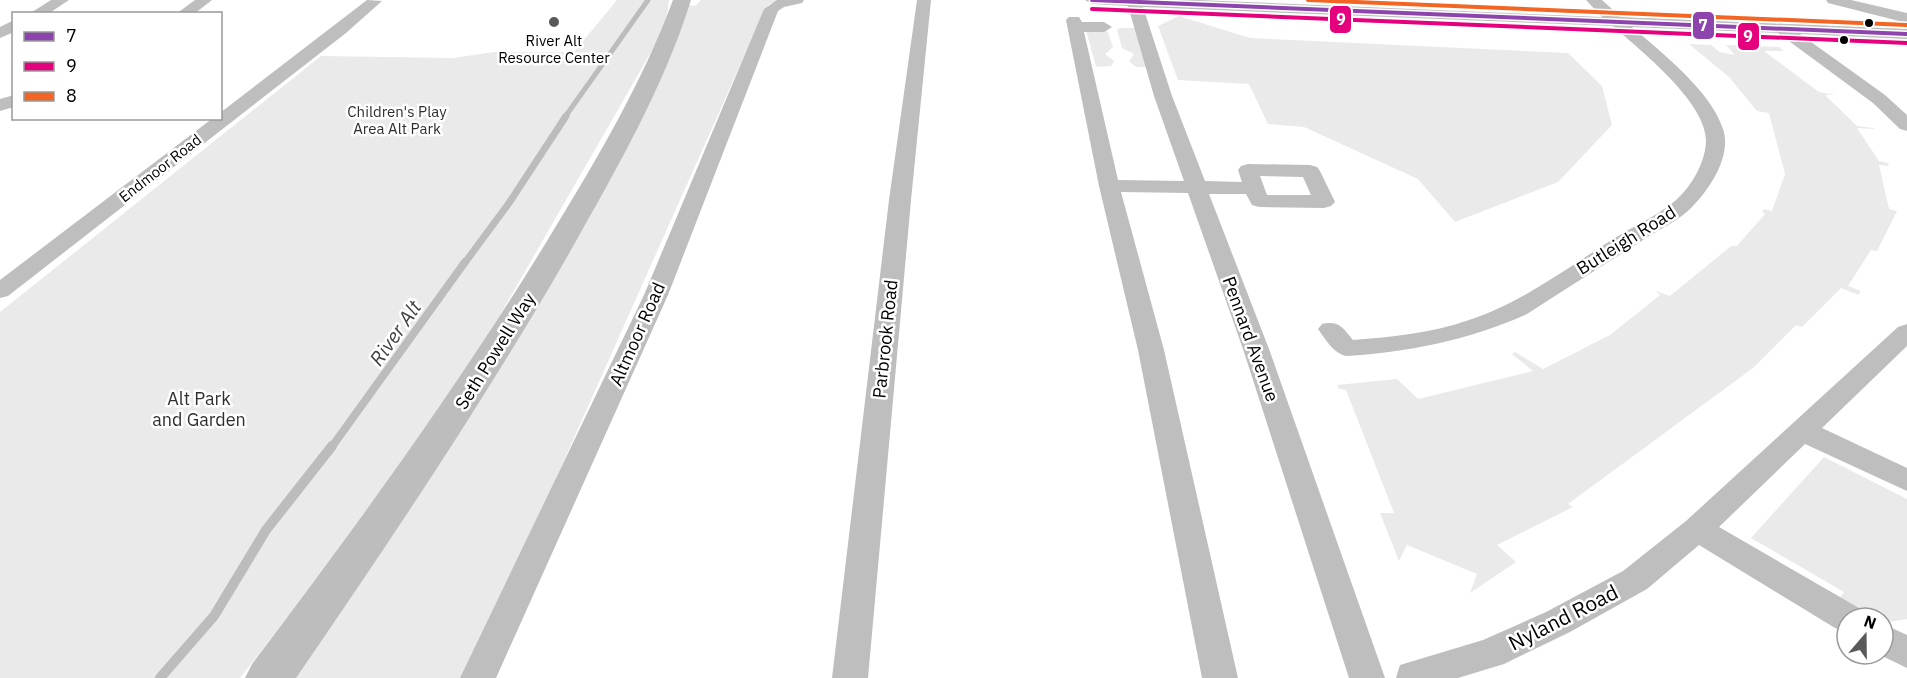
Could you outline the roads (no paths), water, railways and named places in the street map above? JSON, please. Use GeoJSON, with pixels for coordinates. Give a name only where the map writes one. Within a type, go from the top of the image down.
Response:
{"type":"FeatureCollection","features":[{"type":"Feature","properties":{"kind":"main road","name":"Seth Powell Way"},"geometry":{"type":"LineString","coordinates":[[269,678],[460,406],[541,278],[640,100],[681,0]]}},
{"type":"Feature","properties":{"kind":"street"},"geometry":{"type":"LineString","coordinates":[[40,12],[62,0]]}},
{"type":"Feature","properties":{"kind":"street"},"geometry":{"type":"LineString","coordinates":[[186,12],[206,0]]}},
{"type":"Feature","properties":{"kind":"street"},"geometry":{"type":"LineString","coordinates":[[367,0],[390,0]]}},
{"type":"Feature","properties":{"kind":"street","name":"Altmoor Road"},"geometry":{"type":"LineString","coordinates":[[478,678],[656,294],[771,9],[779,4],[797,0]]}},
{"type":"Feature","properties":{"kind":"street","name":"Parbrook Road"},"geometry":{"type":"LineString","coordinates":[[850,678],[900,201],[924,0]]}},
{"type":"Feature","properties":{"kind":"street"},"geometry":{"type":"LineString","coordinates":[[1092,0],[1907,34]]}},
{"type":"Feature","properties":{"kind":"street","name":"Butleigh Road"},"geometry":{"type":"LineString","coordinates":[[1331,329],[1346,348],[1374,347],[1457,332],[1499,318],[1518,309],[1684,204],[1707,174],[1712,159],[1714,129],[1695,96],[1593,0]]}},
{"type":"Feature","properties":{"kind":"street"},"geometry":{"type":"LineString","coordinates":[[1833,0],[1907,18]]}},
{"type":"Feature","properties":{"kind":"street","name":"Endmoor Road"},"geometry":{"type":"LineString","coordinates":[[0,291],[375,1]]}},
{"type":"Feature","properties":{"kind":"street","name":"Pennard Avenue"},"geometry":{"type":"LineString","coordinates":[[1134,1],[1163,96],[1256,349],[1367,678]]}},
{"type":"Feature","properties":{"kind":"street"},"geometry":{"type":"LineString","coordinates":[[1104,27],[1075,23],[1109,186],[1151,350],[1220,678]]}},
{"type":"Feature","properties":{"kind":"street"},"geometry":{"type":"LineString","coordinates":[[1781,28],[1879,99],[1907,125]]}},
{"type":"Feature","properties":{"kind":"street"},"geometry":{"type":"LineString","coordinates":[[1109,186],[1254,188]]}},
{"type":"Feature","properties":{"kind":"street","name":"Nyland Road"},"geometry":{"type":"LineString","coordinates":[[1413,676],[1491,653],[1558,622],[1635,580],[1697,529],[1907,332]]}},
{"type":"Feature","properties":{"kind":"street"},"geometry":{"type":"LineString","coordinates":[[1803,431],[1907,480]]}},
{"type":"Feature","properties":{"kind":"street"},"geometry":{"type":"LineString","coordinates":[[1697,529],[1835,611]]}},
{"type":"Feature","properties":{"kind":"waterway","name":"River Alt"},"geometry":{"type":"LineString","coordinates":[[565,117],[648,0]]}},
{"type":"Feature","properties":{"kind":"waterway","name":"River Alt"},"geometry":{"type":"LineString","coordinates":[[464,264],[509,203],[566,116]]}},
{"type":"Feature","properties":{"kind":"waterway","name":"River Alt"},"geometry":{"type":"LineString","coordinates":[[331,448],[465,262]]}},
{"type":"Feature","properties":{"kind":"waterway","name":"River Alt"},"geometry":{"type":"LineString","coordinates":[[160,678],[214,616],[266,530],[332,446]]}},
{"type":"Feature","properties":{"kind":"place","name":"River Alt Resource Center"},"geometry":{"type":"Point","coordinates":[554,22]}},
{"type":"Feature","properties":{"kind":"park label","name":"Children's Play Area Alt Park"},"geometry":{"type":"Point","coordinates":[397,120]}},
{"type":"Feature","properties":{"kind":"park label","name":"Alt Park and Garden"},"geometry":{"type":"Point","coordinates":[199,408]}}]}
